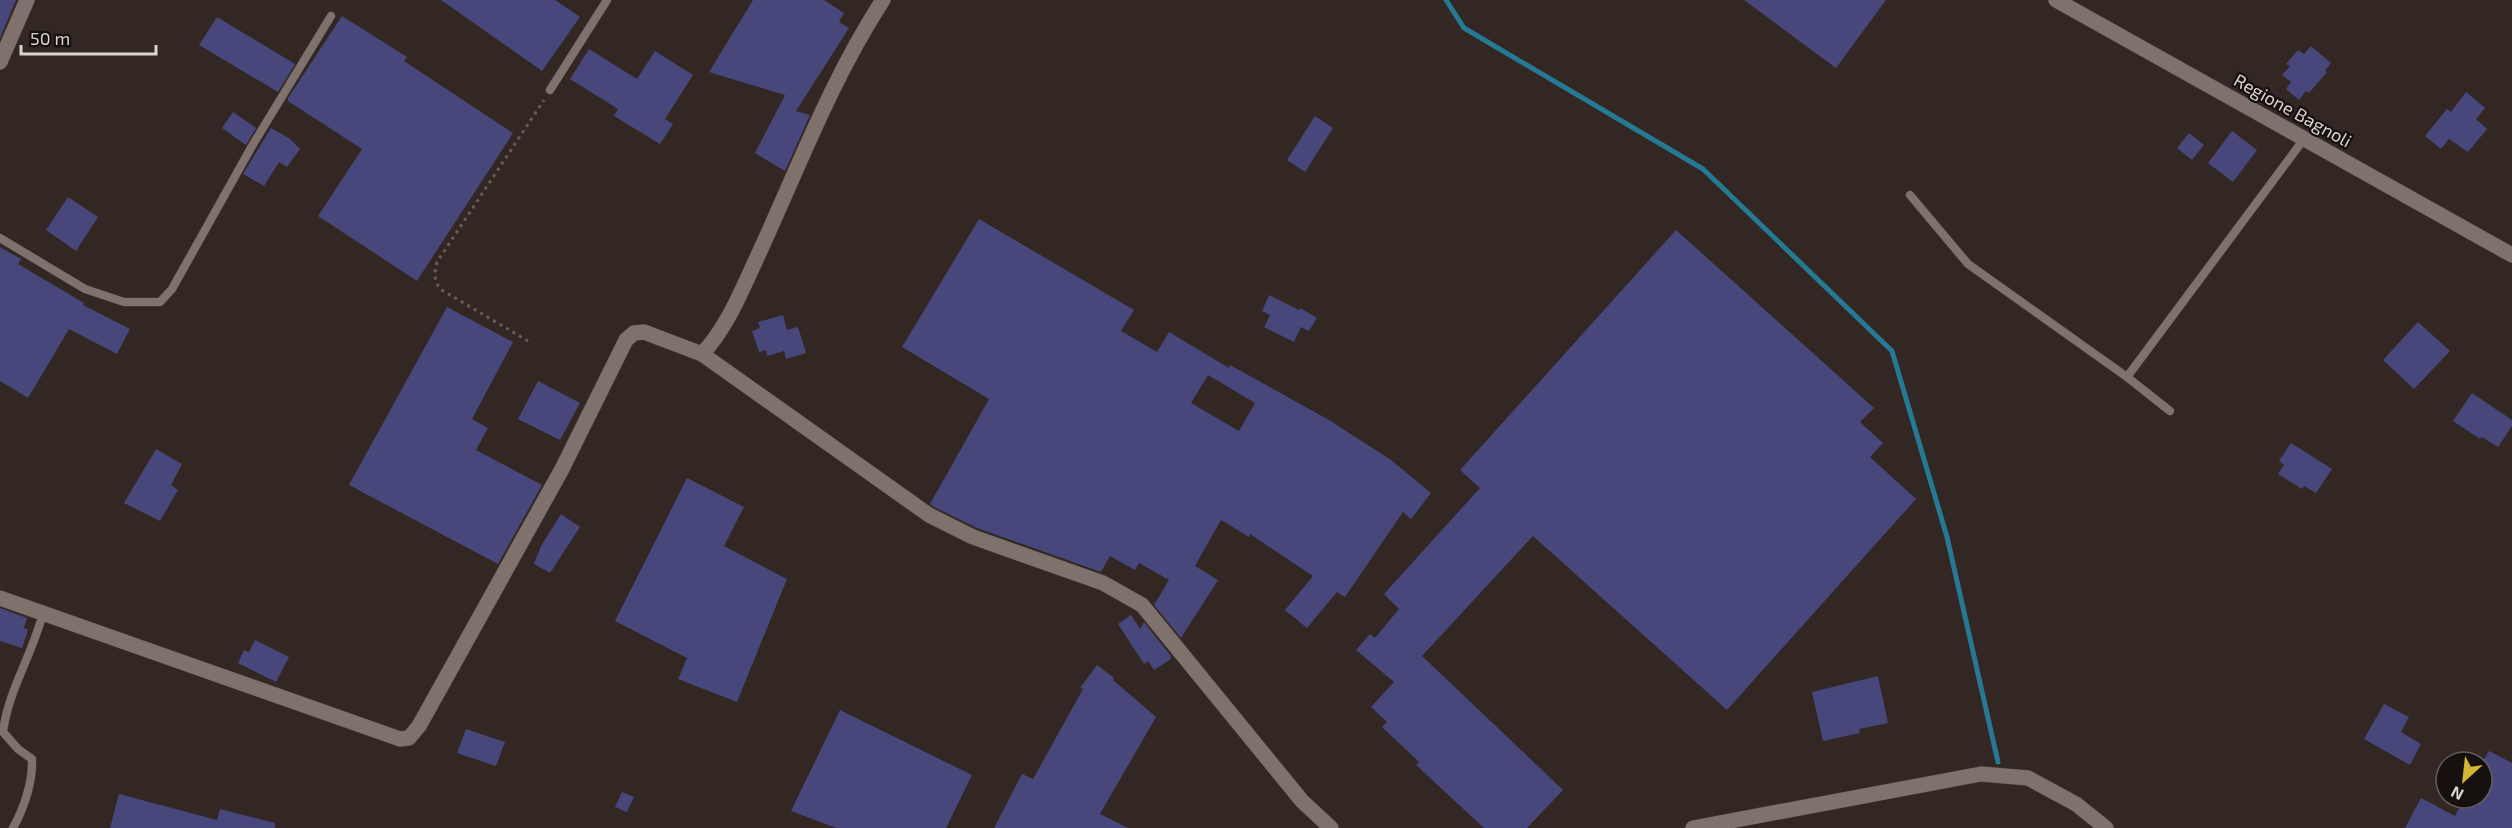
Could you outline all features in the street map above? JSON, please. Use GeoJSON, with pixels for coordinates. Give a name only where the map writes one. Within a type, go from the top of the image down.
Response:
{"type":"FeatureCollection","features":[{"type":"Feature","properties":{"kind":"street"},"geometry":{"type":"LineString","coordinates":[[0,62],[27,0]]}},
{"type":"Feature","properties":{"kind":"street"},"geometry":{"type":"LineString","coordinates":[[702,354],[713,343],[743,286],[844,66],[883,0]]}},
{"type":"Feature","properties":{"kind":"street","name":"Regione Bagnoli"},"geometry":{"type":"LineString","coordinates":[[2056,0],[2512,255]]}},
{"type":"Feature","properties":{"kind":"street"},"geometry":{"type":"LineString","coordinates":[[0,598],[400,739],[409,738],[419,726],[562,469],[626,340],[634,333],[644,332],[702,354],[929,515],[973,537],[1103,583],[1142,605],[1302,801],[1331,828]]}},
{"type":"Feature","properties":{"kind":"street"},"geometry":{"type":"LineString","coordinates":[[1693,828],[1982,774],[2028,778],[2076,804],[2106,828]]}},
{"type":"Feature","properties":{"kind":"lane"},"geometry":{"type":"LineString","coordinates":[[550,90],[607,0]]}},
{"type":"Feature","properties":{"kind":"lane"},"geometry":{"type":"LineString","coordinates":[[0,238],[85,289],[124,302],[160,302],[172,290],[252,146],[331,16]]}},
{"type":"Feature","properties":{"kind":"lane"},"geometry":{"type":"LineString","coordinates":[[2127,377],[2304,139]]}},
{"type":"Feature","properties":{"kind":"lane"},"geometry":{"type":"LineString","coordinates":[[1910,195],[1968,264],[2127,377],[2170,411]]}},
{"type":"Feature","properties":{"kind":"lane"},"geometry":{"type":"LineString","coordinates":[[13,828],[20,816],[33,774],[32,759],[18,749],[3,732],[5,716],[36,639],[43,614]]}},
{"type":"Feature","properties":{"kind":"path"},"geometry":{"type":"LineString","coordinates":[[528,341],[440,289],[435,269],[437,262],[550,90]]}},
{"type":"Feature","properties":{"kind":"building"},"geometry":{"type":"Polygon","coordinates":[[[0,0],[16,0],[0,38],[0,0]]]}},
{"type":"Feature","properties":{"kind":"building"},"geometry":{"type":"Polygon","coordinates":[[[441,0],[555,0],[580,17],[542,71],[441,0]]]}},
{"type":"Feature","properties":{"kind":"building"},"geometry":{"type":"Polygon","coordinates":[[[753,0],[824,0],[844,13],[839,22],[849,28],[796,111],[810,115],[785,171],[755,153],[785,95],[709,72],[753,0]]]}},
{"type":"Feature","properties":{"kind":"building"},"geometry":{"type":"Polygon","coordinates":[[[1744,0],[1886,0],[1836,68],[1744,0]]]}},
{"type":"Feature","properties":{"kind":"building"},"geometry":{"type":"Polygon","coordinates":[[[342,16],[407,57],[404,61],[513,133],[417,281],[318,216],[362,149],[288,101],[288,98],[342,16]]]}},
{"type":"Feature","properties":{"kind":"building"},"geometry":{"type":"Polygon","coordinates":[[[217,17],[295,64],[278,92],[199,45],[217,17]]]}},
{"type":"Feature","properties":{"kind":"building"},"geometry":{"type":"Polygon","coordinates":[[[2311,46],[2331,63],[2325,71],[2327,72],[2309,93],[2306,91],[2299,100],[2286,89],[2291,82],[2282,75],[2290,66],[2286,64],[2298,50],[2304,54],[2311,46]]]}},
{"type":"Feature","properties":{"kind":"building"},"geometry":{"type":"Polygon","coordinates":[[[589,49],[637,79],[655,51],[693,75],[665,119],[673,124],[660,144],[614,116],[618,109],[570,79],[589,49]]]}},
{"type":"Feature","properties":{"kind":"building"},"geometry":{"type":"Polygon","coordinates":[[[2466,92],[2485,108],[2476,119],[2487,129],[2468,152],[2449,139],[2441,149],[2425,136],[2447,109],[2451,112],[2466,92]]]}},
{"type":"Feature","properties":{"kind":"building"},"geometry":{"type":"Polygon","coordinates":[[[233,112],[256,128],[246,145],[222,128],[233,112]]]}},
{"type":"Feature","properties":{"kind":"building"},"geometry":{"type":"Polygon","coordinates":[[[1315,116],[1333,128],[1305,172],[1287,160],[1315,116]]]}},
{"type":"Feature","properties":{"kind":"building"},"geometry":{"type":"Polygon","coordinates":[[[271,128],[289,138],[300,149],[287,167],[279,162],[264,186],[243,174],[271,128]]]}},
{"type":"Feature","properties":{"kind":"building"},"geometry":{"type":"Polygon","coordinates":[[[2232,131],[2257,150],[2233,182],[2208,163],[2232,131]]]}},
{"type":"Feature","properties":{"kind":"building"},"geometry":{"type":"Polygon","coordinates":[[[2189,133],[2204,145],[2192,160],[2177,148],[2189,133]]]}},
{"type":"Feature","properties":{"kind":"building"},"geometry":{"type":"Polygon","coordinates":[[[68,197],[98,217],[76,251],[46,230],[68,197]]]}},
{"type":"Feature","properties":{"kind":"building"},"geometry":{"type":"Polygon","coordinates":[[[979,219],[1134,310],[1121,331],[1157,352],[1169,332],[1229,368],[1230,365],[1329,420],[1391,460],[1431,493],[1411,519],[1403,512],[1345,597],[1337,592],[1307,628],[1285,610],[1313,576],[1250,534],[1249,537],[1221,520],[1195,566],[1218,580],[1181,638],[1154,605],[1169,580],[1139,563],[1135,570],[1110,556],[1101,572],[977,528],[930,504],[989,399],[902,347],[979,219]],[[1208,375],[1191,403],[1239,431],[1255,403],[1208,375]]]}},
{"type":"Feature","properties":{"kind":"building"},"geometry":{"type":"Polygon","coordinates":[[[1676,230],[1874,408],[1860,422],[1883,443],[1870,457],[1916,499],[1727,710],[1533,536],[1422,656],[1563,790],[1527,828],[1484,828],[1416,765],[1419,762],[1382,727],[1387,722],[1371,707],[1394,682],[1356,650],[1370,634],[1375,638],[1399,609],[1384,594],[1480,488],[1460,470],[1676,230]]]}},
{"type":"Feature","properties":{"kind":"building"},"geometry":{"type":"Polygon","coordinates":[[[0,247],[21,259],[18,264],[84,303],[83,305],[130,329],[117,354],[69,329],[28,398],[0,381],[0,247]]]}},
{"type":"Feature","properties":{"kind":"building"},"geometry":{"type":"Polygon","coordinates":[[[1269,295],[1317,318],[1309,331],[1301,327],[1294,342],[1264,327],[1270,315],[1262,311],[1269,295]]]}},
{"type":"Feature","properties":{"kind":"building"},"geometry":{"type":"Polygon","coordinates":[[[447,307],[513,342],[472,419],[488,428],[476,450],[542,485],[498,564],[349,485],[447,307]]]}},
{"type":"Feature","properties":{"kind":"building"},"geometry":{"type":"Polygon","coordinates":[[[783,315],[787,330],[798,327],[806,353],[786,359],[784,351],[767,356],[766,350],[759,352],[752,331],[760,328],[758,322],[783,315]]]}},
{"type":"Feature","properties":{"kind":"building"},"geometry":{"type":"Polygon","coordinates":[[[2418,322],[2450,351],[2414,389],[2383,360],[2418,322]]]}},
{"type":"Feature","properties":{"kind":"building"},"geometry":{"type":"Polygon","coordinates":[[[538,381],[580,403],[560,440],[518,419],[538,381]]]}},
{"type":"Feature","properties":{"kind":"building"},"geometry":{"type":"Polygon","coordinates":[[[2472,393],[2512,420],[2512,426],[2498,447],[2482,437],[2480,439],[2453,421],[2472,393]]]}},
{"type":"Feature","properties":{"kind":"building"},"geometry":{"type":"Polygon","coordinates":[[[2291,443],[2332,469],[2316,493],[2304,486],[2302,489],[2278,474],[2284,465],[2279,461],[2291,443]]]}},
{"type":"Feature","properties":{"kind":"building"},"geometry":{"type":"Polygon","coordinates":[[[156,449],[182,464],[171,485],[178,490],[160,521],[124,503],[156,449]]]}},
{"type":"Feature","properties":{"kind":"building"},"geometry":{"type":"Polygon","coordinates":[[[687,478],[744,507],[724,546],[787,579],[737,702],[678,679],[687,658],[615,621],[687,478]]]}},
{"type":"Feature","properties":{"kind":"building"},"geometry":{"type":"Polygon","coordinates":[[[561,514],[580,527],[550,573],[534,564],[541,546],[561,514]]]}},
{"type":"Feature","properties":{"kind":"building"},"geometry":{"type":"Polygon","coordinates":[[[0,608],[27,618],[24,628],[28,630],[22,648],[0,641],[0,608]]]}},
{"type":"Feature","properties":{"kind":"building"},"geometry":{"type":"Polygon","coordinates":[[[1131,615],[1140,629],[1144,622],[1170,655],[1171,659],[1154,670],[1148,661],[1144,664],[1118,624],[1131,615]]]}},
{"type":"Feature","properties":{"kind":"building"},"geometry":{"type":"Polygon","coordinates":[[[255,640],[289,657],[276,682],[238,663],[244,650],[249,652],[255,640]]]}},
{"type":"Feature","properties":{"kind":"building"},"geometry":{"type":"Polygon","coordinates":[[[1097,665],[1156,717],[1100,814],[1128,828],[994,828],[1022,774],[1033,779],[1083,689],[1080,688],[1097,665]]]}},
{"type":"Feature","properties":{"kind":"building"},"geometry":{"type":"Polygon","coordinates":[[[1878,676],[1888,723],[1859,729],[1860,733],[1823,741],[1812,692],[1878,676]]]}},
{"type":"Feature","properties":{"kind":"building"},"geometry":{"type":"Polygon","coordinates":[[[2384,704],[2409,717],[2401,732],[2421,744],[2410,765],[2364,739],[2384,704]]]}},
{"type":"Feature","properties":{"kind":"building"},"geometry":{"type":"Polygon","coordinates":[[[840,710],[972,775],[946,828],[836,828],[791,811],[840,710]]]}},
{"type":"Feature","properties":{"kind":"building"},"geometry":{"type":"Polygon","coordinates":[[[466,729],[505,742],[496,766],[457,753],[466,729]]]}},
{"type":"Feature","properties":{"kind":"building"},"geometry":{"type":"Polygon","coordinates":[[[2494,754],[2512,763],[2512,828],[2405,828],[2421,798],[2434,805],[2434,810],[2444,810],[2455,816],[2458,810],[2494,810],[2494,754]]]}},
{"type":"Feature","properties":{"kind":"building"},"geometry":{"type":"Polygon","coordinates":[[[622,792],[634,797],[627,812],[615,807],[622,792]]]}},
{"type":"Feature","properties":{"kind":"building"},"geometry":{"type":"Polygon","coordinates":[[[119,794],[217,820],[220,809],[275,823],[275,828],[110,828],[119,794]]]}},
{"type":"Feature","properties":{"kind":"waterway"},"geometry":{"type":"LineString","coordinates":[[1446,0],[1464,28],[1703,169],[1892,351],[1947,537],[1998,762]]}}]}
